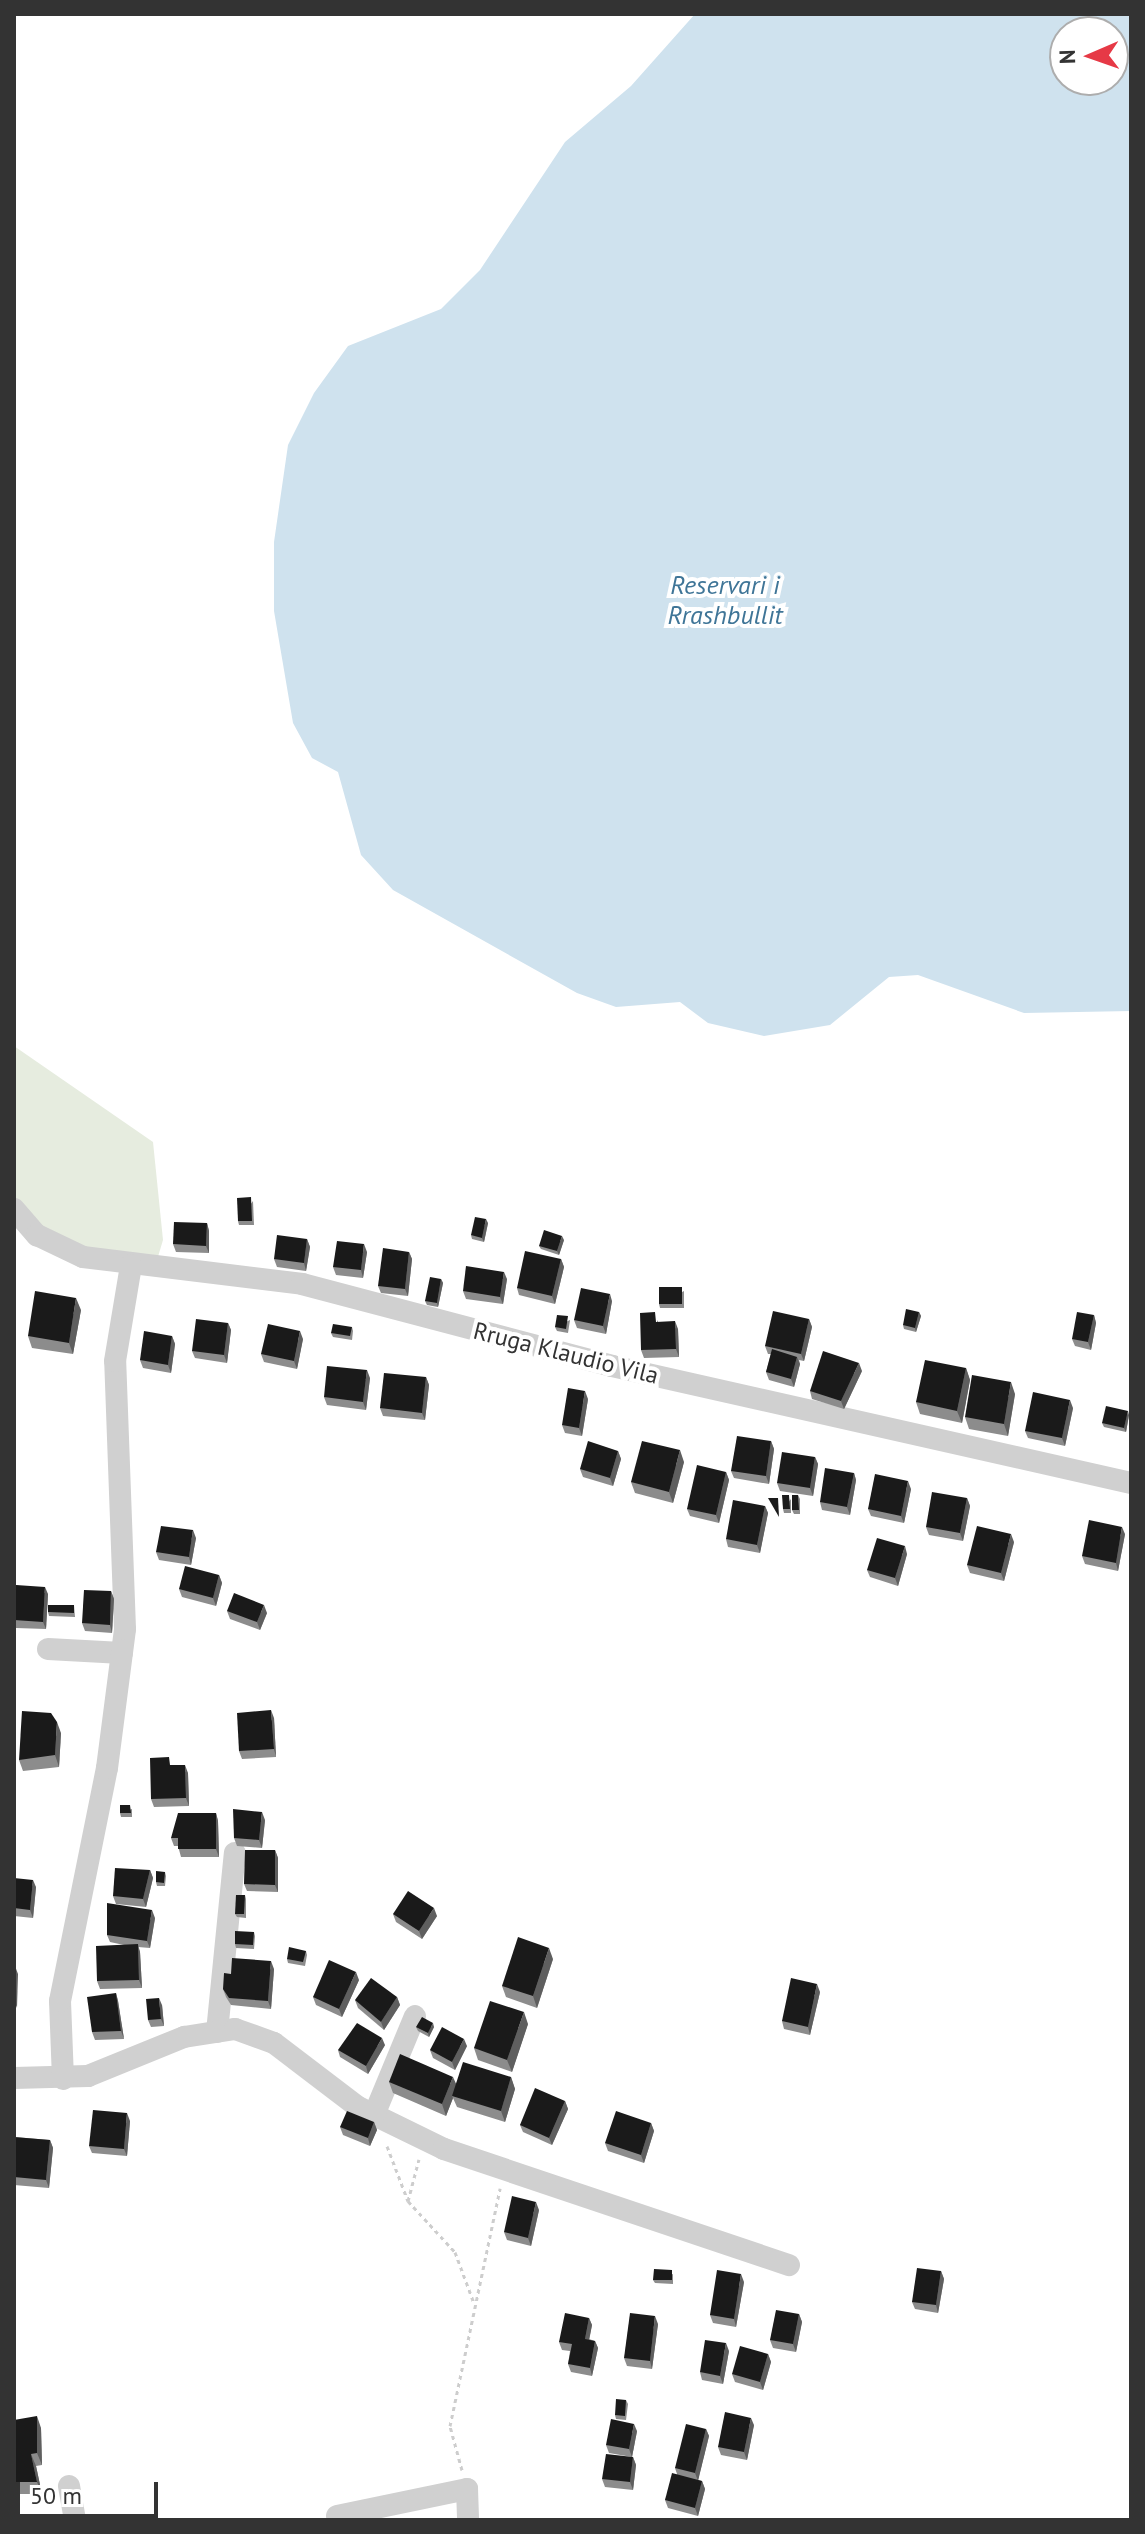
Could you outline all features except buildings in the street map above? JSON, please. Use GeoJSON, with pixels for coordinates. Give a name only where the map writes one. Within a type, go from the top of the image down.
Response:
{"type":"FeatureCollection","features":[{"type":"Feature","properties":{"kind":"street","name":"Rruga Klaudio Vila"},"geometry":{"type":"LineString","coordinates":[[14,1209],[57,1248],[131,1265],[302,1284],[612,1366],[1131,1483]]}},
{"type":"Feature","properties":{"kind":"street"},"geometry":{"type":"LineString","coordinates":[[63,2079],[60,2001],[122,1653],[127,1582],[115,1361],[131,1265]]}},
{"type":"Feature","properties":{"kind":"street"},"geometry":{"type":"LineString","coordinates":[[48,1649],[122,1653]]}},
{"type":"Feature","properties":{"kind":"street"},"geometry":{"type":"LineString","coordinates":[[217,2032],[235,1853]]}},
{"type":"Feature","properties":{"kind":"street"},"geometry":{"type":"LineString","coordinates":[[378,2116],[415,2016]]}},
{"type":"Feature","properties":{"kind":"street"},"geometry":{"type":"LineString","coordinates":[[14,2078],[63,2079],[235,2029],[274,2043],[378,2116],[423,2139],[503,2172],[789,2265]]}},
{"type":"Feature","properties":{"kind":"street"},"geometry":{"type":"LineString","coordinates":[[69,2486],[75,2520]]}},
{"type":"Feature","properties":{"kind":"street"},"geometry":{"type":"LineString","coordinates":[[337,2516],[467,2489],[468,2520]]}},
{"type":"Feature","properties":{"kind":"path"},"geometry":{"type":"LineString","coordinates":[[378,2116],[408,2201],[455,2252],[475,2307]]}},
{"type":"Feature","properties":{"kind":"path"},"geometry":{"type":"LineString","coordinates":[[408,2201],[423,2139]]}},
{"type":"Feature","properties":{"kind":"path"},"geometry":{"type":"LineString","coordinates":[[467,2489],[450,2426],[503,2172]]}},
{"type":"Feature","properties":{"kind":"shaded area"},"geometry":{"type":"Polygon","coordinates":[[[14,1046],[153,1142],[163,1240],[157,1260],[51,1246],[14,1207],[14,1046]]]}},
{"type":"Feature","properties":{"kind":"water","name":"Reservari i Rrashbullit"},"geometry":{"type":"Polygon","coordinates":[[[695,14],[1131,14],[1131,1011],[1024,1013],[918,975],[889,977],[830,1025],[764,1036],[708,1023],[680,1002],[616,1007],[577,993],[393,890],[361,855],[338,772],[312,758],[293,723],[274,611],[274,542],[288,445],[314,393],[348,346],[441,309],[480,270],[565,142],[631,86],[695,14]]]}}]}
